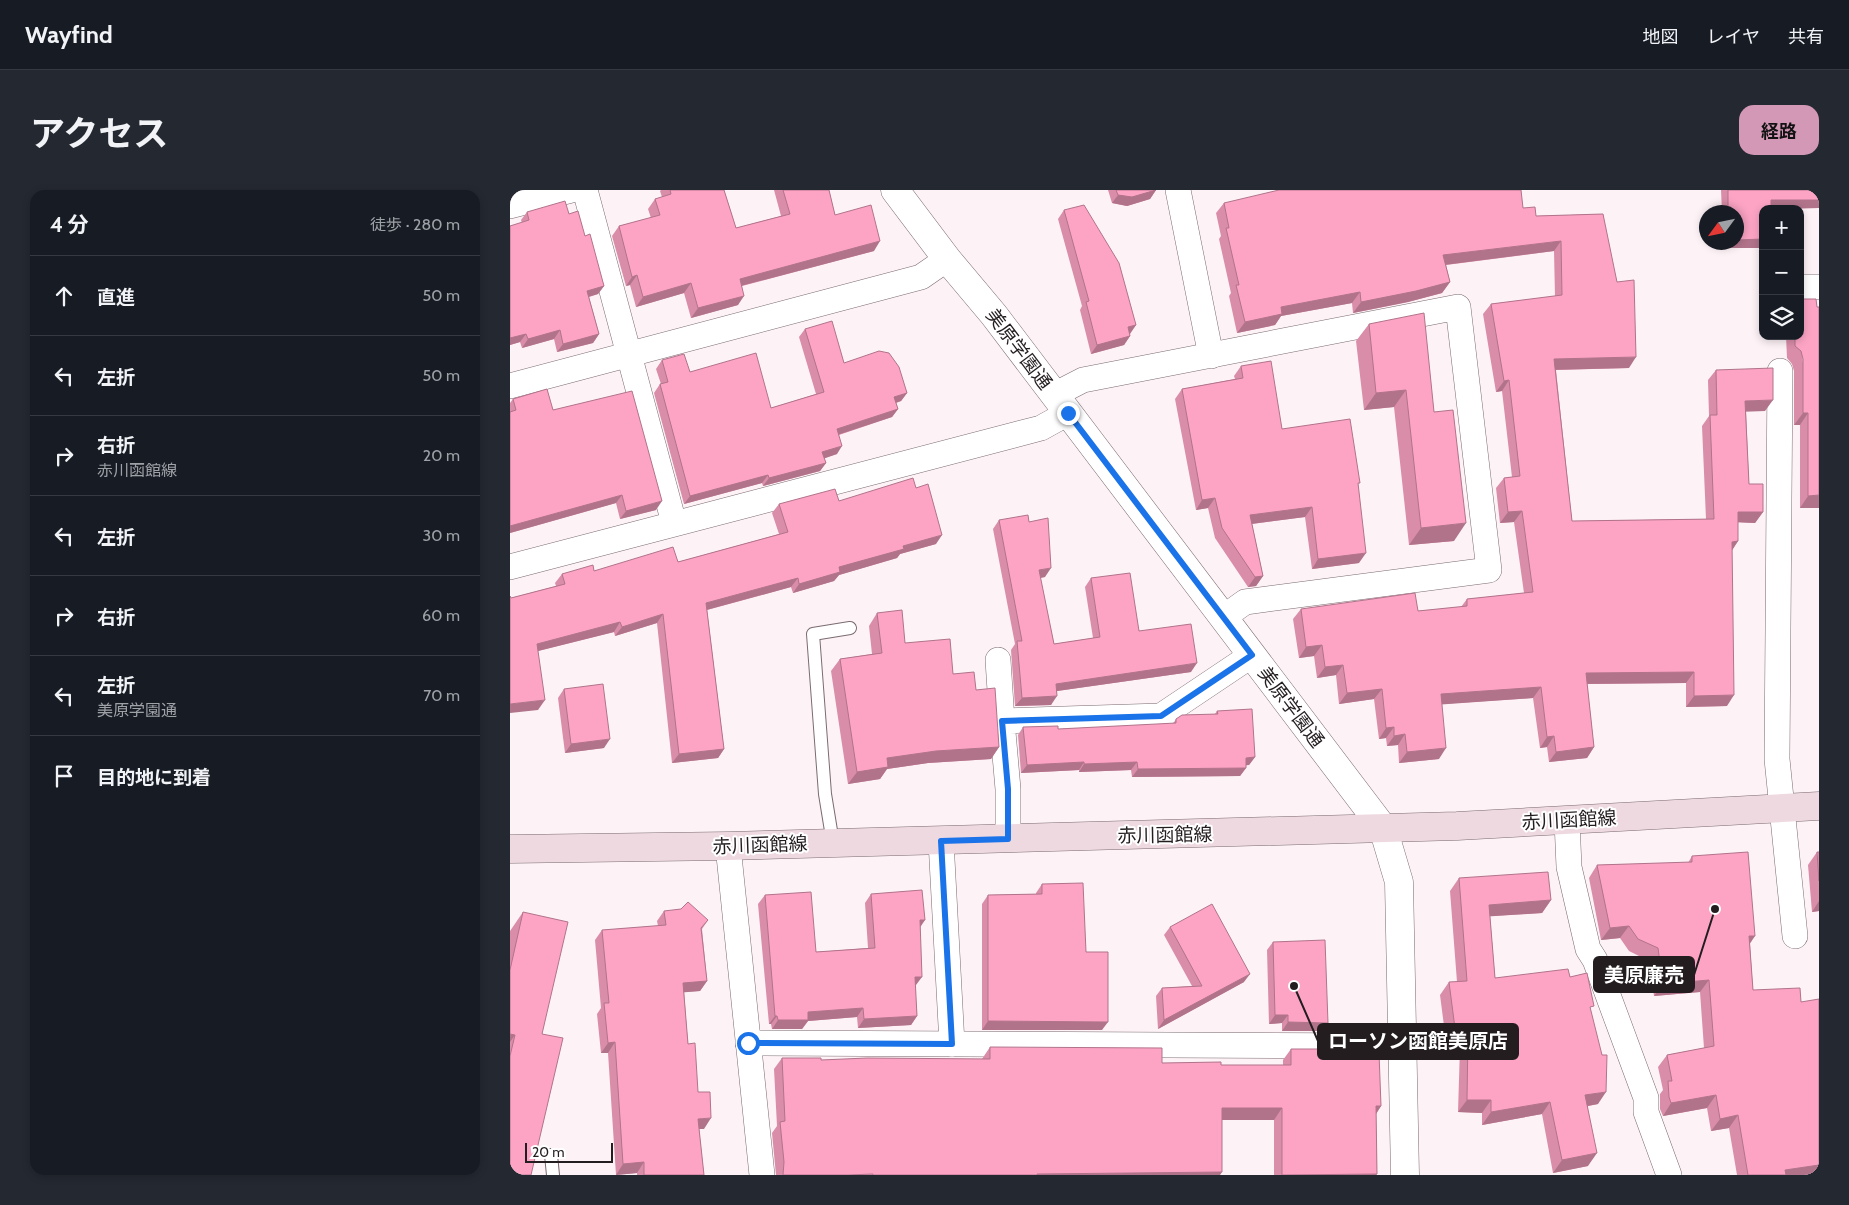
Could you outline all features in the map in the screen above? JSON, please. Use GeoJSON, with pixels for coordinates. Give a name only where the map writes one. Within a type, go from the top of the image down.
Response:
{"type":"FeatureCollection","features":[{"type":"Feature","properties":{"kind":"main road","name":"赤川函館線"},"geometry":{"type":"LineString","coordinates":[[510,848],[728,846],[1383,828],[1819,806]]}},
{"type":"Feature","properties":{"kind":"street"},"geometry":{"type":"LineString","coordinates":[[510,206],[572,190]]}},
{"type":"Feature","properties":{"kind":"street"},"geometry":{"type":"LineString","coordinates":[[585,190],[674,523]]}},
{"type":"Feature","properties":{"kind":"street","name":"美原学園通"},"geometry":{"type":"LineString","coordinates":[[895,190],[947,260],[994,315],[1383,828],[1399,882],[1405,1175]]}},
{"type":"Feature","properties":{"kind":"street"},"geometry":{"type":"LineString","coordinates":[[1178,190],[1212,356]]}},
{"type":"Feature","properties":{"kind":"street"},"geometry":{"type":"LineString","coordinates":[[510,386],[921,277],[947,260]]}},
{"type":"Feature","properties":{"kind":"street"},"geometry":{"type":"LineString","coordinates":[[1804,287],[1819,287]]}},
{"type":"Feature","properties":{"kind":"street"},"geometry":{"type":"LineString","coordinates":[[510,567],[1041,428],[1083,380],[1458,307],[1489,570],[1245,602],[1224,617]]}},
{"type":"Feature","properties":{"kind":"street"},"geometry":{"type":"LineString","coordinates":[[1780,371],[1777,759],[1795,936]]}},
{"type":"Feature","properties":{"kind":"street"},"geometry":{"type":"LineString","coordinates":[[1002,721],[1161,716],[1252,655]]}},
{"type":"Feature","properties":{"kind":"street"},"geometry":{"type":"LineString","coordinates":[[998,660],[1008,789],[1008,839]]}},
{"type":"Feature","properties":{"kind":"street"},"geometry":{"type":"LineString","coordinates":[[1567,820],[1569,867],[1588,949],[1595,960],[1646,1098],[1646,1112],[1669,1175]]}},
{"type":"Feature","properties":{"kind":"street"},"geometry":{"type":"LineString","coordinates":[[941,841],[952,1044]]}},
{"type":"Feature","properties":{"kind":"street"},"geometry":{"type":"LineString","coordinates":[[728,846],[762,1175]]}},
{"type":"Feature","properties":{"kind":"street"},"geometry":{"type":"LineString","coordinates":[[748,1043],[1402,1046]]}},
{"type":"Feature","properties":{"kind":"lane"},"geometry":{"type":"LineString","coordinates":[[833,843],[825,794],[813,634],[850,628]]}},
{"type":"Feature","properties":{"kind":"lane"},"geometry":{"type":"LineString","coordinates":[[551,1155],[554,1175]]}},
{"type":"Feature","properties":{"kind":"building"},"geometry":{"type":"Polygon","coordinates":[[[670,190],[724,190],[736,228],[790,214],[783,190],[829,190],[835,215],[871,205],[880,241],[740,279],[744,296],[698,308],[691,283],[643,297],[637,275],[632,277],[619,226],[660,215],[655,199],[671,194],[670,190]]]}},
{"type":"Feature","properties":{"kind":"building"},"geometry":{"type":"Polygon","coordinates":[[[1116,190],[1156,190],[1132,197],[1118,195],[1116,190]]]}},
{"type":"Feature","properties":{"kind":"building"},"geometry":{"type":"Polygon","coordinates":[[[1279,190],[1521,190],[1523,208],[1535,207],[1536,216],[1603,214],[1617,282],[1634,280],[1636,357],[1554,359],[1572,521],[1714,519],[1710,415],[1717,415],[1716,370],[1773,368],[1773,400],[1745,401],[1749,484],[1763,484],[1763,512],[1738,512],[1738,541],[1732,542],[1734,695],[1694,696],[1694,672],[1586,673],[1594,747],[1556,752],[1554,736],[1547,737],[1541,687],[1441,694],[1446,748],[1407,752],[1405,734],[1394,736],[1394,727],[1386,728],[1382,689],[1347,693],[1343,665],[1325,667],[1322,645],[1306,647],[1301,609],[1415,593],[1418,611],[1467,606],[1467,599],[1533,592],[1522,511],[1508,512],[1504,478],[1520,476],[1509,380],[1504,381],[1491,304],[1562,295],[1561,241],[1443,255],[1450,282],[1361,302],[1360,292],[1281,307],[1282,314],[1245,322],[1236,285],[1239,285],[1226,228],[1229,228],[1224,203],[1279,190]]]}},
{"type":"Feature","properties":{"kind":"building"},"geometry":{"type":"Polygon","coordinates":[[[1728,190],[1819,190],[1819,200],[1771,200],[1771,205],[1759,205],[1759,239],[1744,240],[1744,205],[1728,205],[1728,190]]]}},
{"type":"Feature","properties":{"kind":"building"},"geometry":{"type":"Polygon","coordinates":[[[565,201],[569,214],[578,211],[585,236],[590,234],[604,286],[587,291],[599,334],[563,344],[560,330],[528,339],[526,334],[510,338],[510,226],[529,220],[527,212],[565,201]]]}},
{"type":"Feature","properties":{"kind":"building"},"geometry":{"type":"Polygon","coordinates":[[[1084,205],[1119,263],[1136,325],[1128,327],[1130,336],[1097,345],[1086,302],[1089,301],[1064,210],[1084,205]]]}},
{"type":"Feature","properties":{"kind":"building"},"geometry":{"type":"Polygon","coordinates":[[[1804,299],[1816,299],[1817,307],[1819,307],[1819,495],[1808,496],[1808,413],[1803,413],[1803,359],[1801,351],[1795,346],[1795,340],[1804,340],[1804,299]]]}},
{"type":"Feature","properties":{"kind":"building"},"geometry":{"type":"Polygon","coordinates":[[[1424,313],[1434,412],[1453,410],[1466,523],[1421,528],[1406,390],[1376,393],[1369,324],[1424,313]]]}},
{"type":"Feature","properties":{"kind":"building"},"geometry":{"type":"Polygon","coordinates":[[[832,321],[844,363],[879,351],[889,353],[899,367],[907,393],[894,397],[898,409],[837,429],[842,446],[822,452],[826,463],[769,478],[768,475],[690,496],[660,384],[668,382],[662,360],[684,354],[690,372],[756,353],[771,408],[824,392],[805,329],[832,321]]]}},
{"type":"Feature","properties":{"kind":"building"},"geometry":{"type":"Polygon","coordinates":[[[1271,361],[1282,429],[1350,419],[1360,483],[1358,483],[1366,553],[1318,559],[1312,507],[1250,515],[1263,576],[1255,577],[1222,528],[1215,498],[1202,500],[1182,389],[1243,378],[1241,366],[1271,361]]]}},
{"type":"Feature","properties":{"kind":"building"},"geometry":{"type":"Polygon","coordinates":[[[547,389],[553,410],[632,391],[662,501],[626,511],[622,495],[510,526],[510,412],[516,410],[513,399],[547,389]]]}},
{"type":"Feature","properties":{"kind":"building"},"geometry":{"type":"Polygon","coordinates":[[[913,478],[916,488],[928,484],[942,535],[903,546],[904,549],[839,567],[840,572],[799,584],[798,578],[706,603],[724,749],[679,754],[663,614],[622,627],[620,622],[537,644],[545,700],[510,704],[510,596],[511,598],[565,584],[562,574],[593,565],[594,571],[673,547],[678,562],[788,532],[779,504],[835,489],[839,501],[913,478]]]}},
{"type":"Feature","properties":{"kind":"building"},"geometry":{"type":"Polygon","coordinates":[[[1028,515],[1029,522],[1048,518],[1051,568],[1039,570],[1054,644],[1100,637],[1091,578],[1130,573],[1139,631],[1191,624],[1197,663],[1056,684],[1057,696],[1022,698],[1017,641],[1022,641],[999,520],[1028,515]]]}},
{"type":"Feature","properties":{"kind":"building"},"geometry":{"type":"Polygon","coordinates":[[[902,610],[905,643],[950,639],[953,674],[974,672],[976,690],[995,688],[999,747],[936,751],[887,758],[888,767],[857,772],[840,659],[882,653],[877,613],[902,610]]]}},
{"type":"Feature","properties":{"kind":"building"},"geometry":{"type":"Polygon","coordinates":[[[603,684],[610,739],[571,744],[564,689],[603,684]]]}},
{"type":"Feature","properties":{"kind":"building"},"geometry":{"type":"Polygon","coordinates":[[[1252,709],[1255,757],[1246,758],[1246,768],[1138,769],[1137,762],[1027,765],[1023,727],[1058,726],[1058,729],[1176,723],[1176,719],[1182,715],[1218,714],[1217,711],[1252,709]]]}},
{"type":"Feature","properties":{"kind":"building"},"geometry":{"type":"Polygon","coordinates":[[[1748,852],[1755,936],[1749,936],[1753,990],[1800,988],[1801,1002],[1819,999],[1819,1165],[1785,1170],[1786,1175],[1748,1175],[1738,1115],[1720,1119],[1716,1095],[1671,1103],[1668,1081],[1672,1081],[1667,1055],[1714,1046],[1709,980],[1663,984],[1658,948],[1638,939],[1629,926],[1610,928],[1597,865],[1692,862],[1692,856],[1748,852]]]}},
{"type":"Feature","properties":{"kind":"building"},"geometry":{"type":"Polygon","coordinates":[[[1817,852],[1819,852],[1819,881],[1817,852]]]}},
{"type":"Feature","properties":{"kind":"building"},"geometry":{"type":"Polygon","coordinates":[[[1548,872],[1551,900],[1489,905],[1495,978],[1568,969],[1570,977],[1587,973],[1594,1006],[1590,1007],[1602,1055],[1607,1055],[1606,1092],[1585,1095],[1597,1153],[1562,1160],[1550,1102],[1491,1112],[1491,1100],[1467,1100],[1468,1034],[1456,1036],[1449,982],[1467,981],[1459,878],[1548,872]]]}},
{"type":"Feature","properties":{"kind":"building"},"geometry":{"type":"Polygon","coordinates":[[[1083,883],[1086,952],[1108,952],[1108,1022],[988,1021],[988,895],[1042,894],[1042,884],[1083,883]]]}},
{"type":"Feature","properties":{"kind":"building"},"geometry":{"type":"Polygon","coordinates":[[[922,890],[925,920],[920,920],[922,977],[915,977],[917,1016],[864,1019],[863,1008],[808,1012],[808,1020],[778,1020],[777,1016],[775,1016],[765,895],[811,892],[816,952],[875,948],[871,894],[922,890]]]}},
{"type":"Feature","properties":{"kind":"building"},"geometry":{"type":"Polygon","coordinates":[[[688,902],[708,920],[701,928],[707,981],[683,983],[688,1044],[695,1043],[698,1092],[710,1092],[711,1118],[698,1119],[704,1175],[644,1175],[644,1162],[623,1164],[615,1042],[608,1043],[604,1003],[609,1003],[602,930],[666,925],[664,911],[681,909],[688,902]]]}},
{"type":"Feature","properties":{"kind":"building"},"geometry":{"type":"Polygon","coordinates":[[[1212,904],[1250,974],[1164,1020],[1162,988],[1202,986],[1170,927],[1212,904]]]}},
{"type":"Feature","properties":{"kind":"building"},"geometry":{"type":"Polygon","coordinates":[[[523,912],[568,922],[542,1034],[563,1038],[531,1175],[510,1175],[510,1056],[515,1035],[510,1034],[510,970],[523,912]]]}},
{"type":"Feature","properties":{"kind":"building"},"geometry":{"type":"Polygon","coordinates":[[[1325,940],[1328,1023],[1288,1022],[1288,1015],[1275,1015],[1273,942],[1325,940]]]}},
{"type":"Feature","properties":{"kind":"building"},"geometry":{"type":"Polygon","coordinates":[[[990,1047],[1162,1048],[1162,1063],[1221,1062],[1221,1065],[1291,1065],[1291,1049],[1330,1049],[1332,1055],[1379,1053],[1381,1106],[1376,1106],[1377,1174],[1282,1175],[1282,1108],[1222,1108],[1222,1172],[1037,1175],[783,1175],[784,1162],[780,1122],[785,1121],[782,1058],[821,1058],[821,1060],[867,1058],[990,1059],[990,1047]]]}},
{"type":"Feature","properties":{"kind":"place","name":"美原廉売"},"geometry":{"type":"Point","coordinates":[1715,909]}},
{"type":"Feature","properties":{"kind":"place","name":"ローソン函館美原店"},"geometry":{"type":"Point","coordinates":[1294,986]}},
{"type":"Feature","properties":{"kind":"route"},"geometry":{"type":"LineString","coordinates":[[748,1043],[952,1044],[941,841],[1008,839],[1008,789],[1002,721],[1161,716],[1252,655],[1068,413]]}}]}
